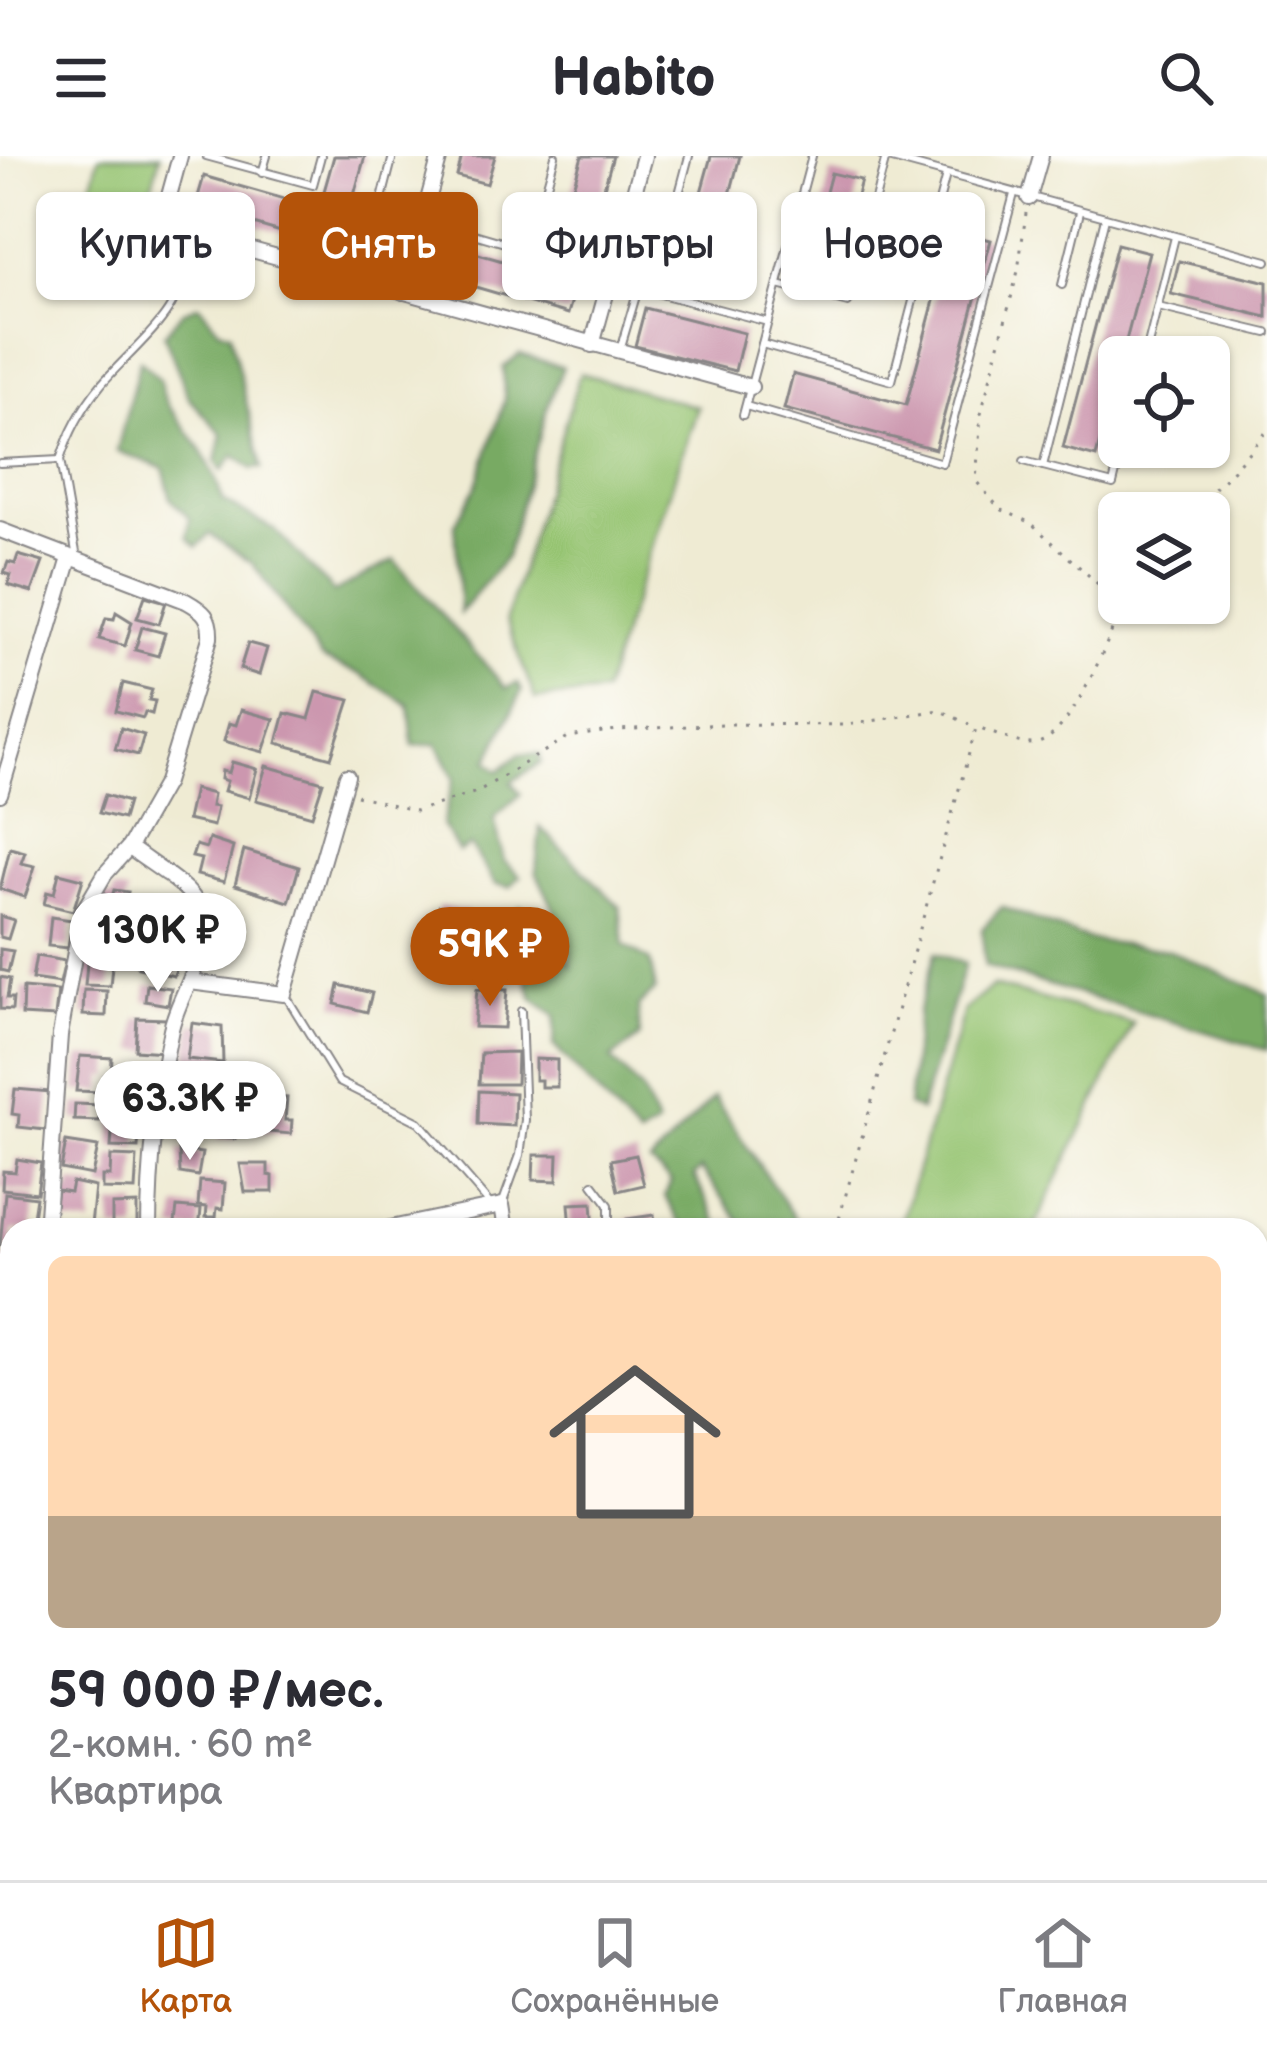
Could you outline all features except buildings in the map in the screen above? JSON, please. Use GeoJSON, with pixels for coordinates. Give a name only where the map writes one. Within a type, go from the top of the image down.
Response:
{"type":"FeatureCollection","features":[{"type":"Feature","properties":{"kind":"street"},"geometry":{"type":"LineString","coordinates":[[170,192],[180,156]]}},
{"type":"Feature","properties":{"kind":"street"},"geometry":{"type":"LineString","coordinates":[[430,192],[440,156]]}},
{"type":"Feature","properties":{"kind":"street"},"geometry":{"type":"LineString","coordinates":[[592,345],[644,156]]}},
{"type":"Feature","properties":{"kind":"street"},"geometry":{"type":"LineString","coordinates":[[1022,196],[1040,156]]}},
{"type":"Feature","properties":{"kind":"street"},"geometry":{"type":"LineString","coordinates":[[432,300],[751,387]]}},
{"type":"Feature","properties":{"kind":"street"},"geometry":{"type":"LineString","coordinates":[[0,530],[187,601],[204,610],[211,622],[166,782],[129,848],[105,874],[82,913],[60,1035],[47,1218]]}},
{"type":"Feature","properties":{"kind":"street"},"geometry":{"type":"LineString","coordinates":[[0,794],[74,560]]}},
{"type":"Feature","properties":{"kind":"street"},"geometry":{"type":"LineString","coordinates":[[190,982],[284,994],[345,783]]}},
{"type":"Feature","properties":{"kind":"street"},"geometry":{"type":"LineString","coordinates":[[129,848],[184,887],[198,903],[202,956],[172,1023],[149,1159],[149,1218]]}},
{"type":"Feature","properties":{"kind":"street"},"geometry":{"type":"LineString","coordinates":[[439,1218],[497,1206],[502,1218]]}},
{"type":"Feature","properties":{"kind":"lane"},"geometry":{"type":"LineString","coordinates":[[206,156],[313,185],[321,156]]}},
{"type":"Feature","properties":{"kind":"lane"},"geometry":{"type":"LineString","coordinates":[[262,172],[267,156]]}},
{"type":"Feature","properties":{"kind":"lane"},"geometry":{"type":"LineString","coordinates":[[384,192],[393,156]]}},
{"type":"Feature","properties":{"kind":"lane"},"geometry":{"type":"LineString","coordinates":[[478,235],[529,250],[555,156]]}},
{"type":"Feature","properties":{"kind":"lane"},"geometry":{"type":"LineString","coordinates":[[679,192],[689,156]]}},
{"type":"Feature","properties":{"kind":"lane"},"geometry":{"type":"LineString","coordinates":[[812,156],[745,410],[942,464],[1022,196]]}},
{"type":"Feature","properties":{"kind":"lane"},"geometry":{"type":"LineString","coordinates":[[778,284],[848,303],[884,157],[1267,261]]}},
{"type":"Feature","properties":{"kind":"lane"},"geometry":{"type":"LineString","coordinates":[[762,344],[892,380],[946,175]]}},
{"type":"Feature","properties":{"kind":"lane"},"geometry":{"type":"LineString","coordinates":[[1062,285],[1081,212]]}},
{"type":"Feature","properties":{"kind":"lane"},"geometry":{"type":"LineString","coordinates":[[1043,466],[1105,218]]}},
{"type":"Feature","properties":{"kind":"lane"},"geometry":{"type":"LineString","coordinates":[[1150,336],[1175,237]]}},
{"type":"Feature","properties":{"kind":"lane"},"geometry":{"type":"LineString","coordinates":[[74,560],[60,460],[69,431],[98,388],[173,300]]}},
{"type":"Feature","properties":{"kind":"lane"},"geometry":{"type":"LineString","coordinates":[[619,352],[635,300]]}},
{"type":"Feature","properties":{"kind":"lane"},"geometry":{"type":"LineString","coordinates":[[684,300],[768,322]]}},
{"type":"Feature","properties":{"kind":"lane"},"geometry":{"type":"LineString","coordinates":[[1157,307],[1267,333]]}},
{"type":"Feature","properties":{"kind":"lane"},"geometry":{"type":"LineString","coordinates":[[0,463],[60,460]]}},
{"type":"Feature","properties":{"kind":"lane"},"geometry":{"type":"LineString","coordinates":[[1024,461],[1113,484],[1117,468]]}},
{"type":"Feature","properties":{"kind":"lane"},"geometry":{"type":"LineString","coordinates":[[284,994],[339,1082],[419,1122],[497,1206],[520,1155],[525,1120],[521,1011]]}},
{"type":"Feature","properties":{"kind":"lane"},"geometry":{"type":"LineString","coordinates":[[592,1184],[609,1205],[609,1218]]}},
{"type":"Feature","properties":{"kind":"path"},"geometry":{"type":"LineString","coordinates":[[1022,196],[1018,271],[981,414],[976,481],[1000,509],[1031,523],[1098,583]]}},
{"type":"Feature","properties":{"kind":"path"},"geometry":{"type":"LineString","coordinates":[[1211,492],[1267,430]]}},
{"type":"Feature","properties":{"kind":"path"},"geometry":{"type":"LineString","coordinates":[[345,783],[416,811],[477,792],[568,737],[724,724],[848,725],[940,710],[976,728],[1033,744],[1056,735],[1101,657],[1114,624]]}},
{"type":"Feature","properties":{"kind":"path"},"geometry":{"type":"LineString","coordinates":[[839,1218],[976,728]]}},
{"type":"Feature","properties":{"kind":"green space"},"geometry":{"type":"Polygon","coordinates":[[[99,156],[160,156],[150,192],[90,192],[99,156]]]}},
{"type":"Feature","properties":{"kind":"green space"},"geometry":{"type":"Polygon","coordinates":[[[199,305],[219,329],[230,333],[262,468],[252,469],[234,455],[222,471],[216,462],[222,434],[189,398],[164,335],[182,312],[199,305]]]}},
{"type":"Feature","properties":{"kind":"green space"},"geometry":{"type":"Polygon","coordinates":[[[520,354],[563,367],[506,557],[460,613],[455,524],[476,487],[505,400],[503,367],[520,354]]]}},
{"type":"Feature","properties":{"kind":"green space"},"geometry":{"type":"Polygon","coordinates":[[[140,360],[160,380],[166,402],[208,463],[222,500],[275,530],[334,592],[394,560],[506,688],[518,683],[522,691],[488,761],[499,771],[519,754],[540,754],[541,763],[511,782],[521,794],[494,818],[504,861],[520,876],[510,887],[495,884],[470,845],[459,852],[442,825],[454,778],[437,744],[413,746],[409,705],[358,673],[322,659],[253,564],[210,534],[197,547],[187,537],[190,519],[171,499],[163,468],[117,451],[140,360]]]}},
{"type":"Feature","properties":{"kind":"green space"},"geometry":{"type":"Polygon","coordinates":[[[580,373],[698,407],[603,693],[535,699],[506,620],[580,373]]]}},
{"type":"Feature","properties":{"kind":"green space"},"geometry":{"type":"Polygon","coordinates":[[[540,827],[620,907],[624,945],[650,961],[656,990],[638,1006],[640,1037],[611,1059],[642,1091],[657,1125],[639,1138],[554,1046],[555,1015],[533,999],[511,917],[521,907],[571,965],[566,934],[536,872],[540,827]]]}},
{"type":"Feature","properties":{"kind":"green space"},"geometry":{"type":"Polygon","coordinates":[[[1002,907],[1090,940],[1168,950],[1267,994],[1267,1050],[985,966],[982,929],[1002,907]]]}},
{"type":"Feature","properties":{"kind":"green space"},"geometry":{"type":"Polygon","coordinates":[[[935,953],[965,964],[920,1111],[908,1106],[918,1011],[935,953]]]}},
{"type":"Feature","properties":{"kind":"green space"},"geometry":{"type":"Polygon","coordinates":[[[993,986],[1133,1023],[1039,1218],[903,1218],[964,1010],[993,986]]]}},
{"type":"Feature","properties":{"kind":"green space"},"geometry":{"type":"Polygon","coordinates":[[[714,1097],[794,1218],[738,1218],[701,1169],[694,1176],[716,1218],[677,1218],[665,1196],[671,1181],[650,1163],[714,1097]]]}}]}
